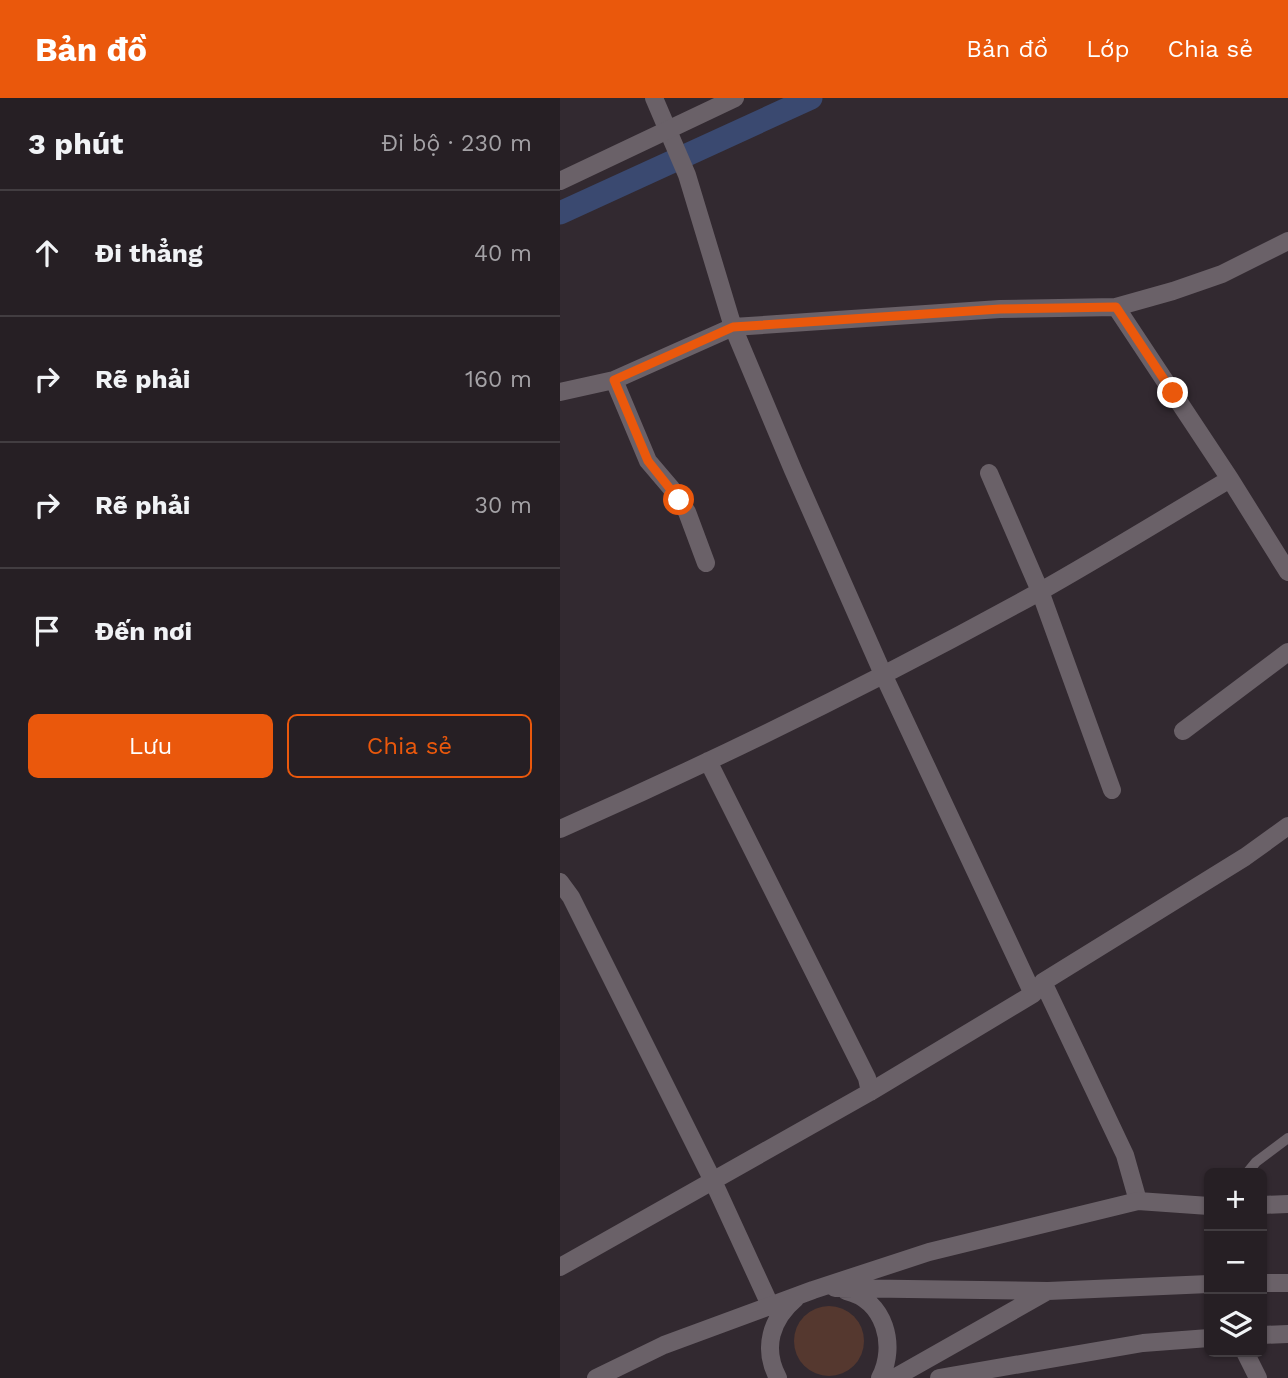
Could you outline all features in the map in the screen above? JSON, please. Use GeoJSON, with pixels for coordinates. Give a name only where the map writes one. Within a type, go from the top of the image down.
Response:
{"type":"FeatureCollection","features":[{"type":"Feature","properties":{"kind":"street"},"geometry":{"type":"LineString","coordinates":[[654,98],[687,174],[733,327],[883,674],[1038,988],[1125,1155],[1139,1201]]}},
{"type":"Feature","properties":{"kind":"street"},"geometry":{"type":"LineString","coordinates":[[560,181],[735,98]]}},
{"type":"Feature","properties":{"kind":"street"},"geometry":{"type":"LineString","coordinates":[[560,392],[614,380],[733,327],[1000,309],[1116,307],[1222,274],[1288,241]]}},
{"type":"Feature","properties":{"kind":"street"},"geometry":{"type":"LineString","coordinates":[[1116,307],[1230,479],[1282,551],[1288,572]]}},
{"type":"Feature","properties":{"kind":"street"},"geometry":{"type":"LineString","coordinates":[[614,380],[648,461],[687,512],[706,563]]}},
{"type":"Feature","properties":{"kind":"street"},"geometry":{"type":"LineString","coordinates":[[989,473],[1040,591],[1112,790]]}},
{"type":"Feature","properties":{"kind":"street"},"geometry":{"type":"LineString","coordinates":[[560,829],[708,761],[883,674],[1040,591],[1230,479]]}},
{"type":"Feature","properties":{"kind":"street"},"geometry":{"type":"LineString","coordinates":[[1183,730],[1288,652]]}},
{"type":"Feature","properties":{"kind":"street"},"geometry":{"type":"LineString","coordinates":[[708,761],[867,1078],[870,1092]]}},
{"type":"Feature","properties":{"kind":"street"},"geometry":{"type":"LineString","coordinates":[[560,1268],[870,1092],[1244,857],[1288,826]]}},
{"type":"Feature","properties":{"kind":"street"},"geometry":{"type":"LineString","coordinates":[[564,893],[713,1181],[770,1306]]}},
{"type":"Feature","properties":{"kind":"street"},"geometry":{"type":"LineString","coordinates":[[596,1378],[664,1345],[813,1290],[929,1252],[1139,1201],[1204,1206]]}},
{"type":"Feature","properties":{"kind":"street"},"geometry":{"type":"LineString","coordinates":[[1267,1205],[1288,1204]]}},
{"type":"Feature","properties":{"kind":"street"},"geometry":{"type":"LineString","coordinates":[[1267,1283],[1288,1283]]}},
{"type":"Feature","properties":{"kind":"street"},"geometry":{"type":"LineString","coordinates":[[778,1378],[772,1367],[769,1348],[772,1329],[781,1312],[795,1298],[813,1290],[1048,1291],[1204,1284]]}},
{"type":"Feature","properties":{"kind":"street"},"geometry":{"type":"LineString","coordinates":[[832,1288],[852,1292],[869,1303],[882,1318],[888,1337],[888,1357],[880,1378]]}},
{"type":"Feature","properties":{"kind":"street"},"geometry":{"type":"LineString","coordinates":[[894,1378],[1048,1291]]}},
{"type":"Feature","properties":{"kind":"street"},"geometry":{"type":"LineString","coordinates":[[1267,1335],[1288,1334]]}},
{"type":"Feature","properties":{"kind":"street"},"geometry":{"type":"LineString","coordinates":[[939,1378],[1143,1343],[1204,1338]]}},
{"type":"Feature","properties":{"kind":"street"},"geometry":{"type":"LineString","coordinates":[[1248,1357],[1258,1378]]}},
{"type":"Feature","properties":{"kind":"lane"},"geometry":{"type":"LineString","coordinates":[[1251,1168],[1288,1138]]}},
{"type":"Feature","properties":{"kind":"shaded area"},"geometry":{"type":"Polygon","coordinates":[[[829,1306],[848,1312],[858,1322],[864,1341],[858,1360],[848,1370],[829,1376],[810,1370],[800,1360],[794,1341],[800,1322],[810,1312],[829,1306]]]}},
{"type":"Feature","properties":{"kind":"waterway"},"geometry":{"type":"LineString","coordinates":[[560,213],[811,98]]}},
{"type":"Feature","properties":{"kind":"route"},"geometry":{"type":"LineString","coordinates":[[679,500],[648,461],[614,380],[733,327],[1000,309],[1116,307],[1173,393]]}}]}
